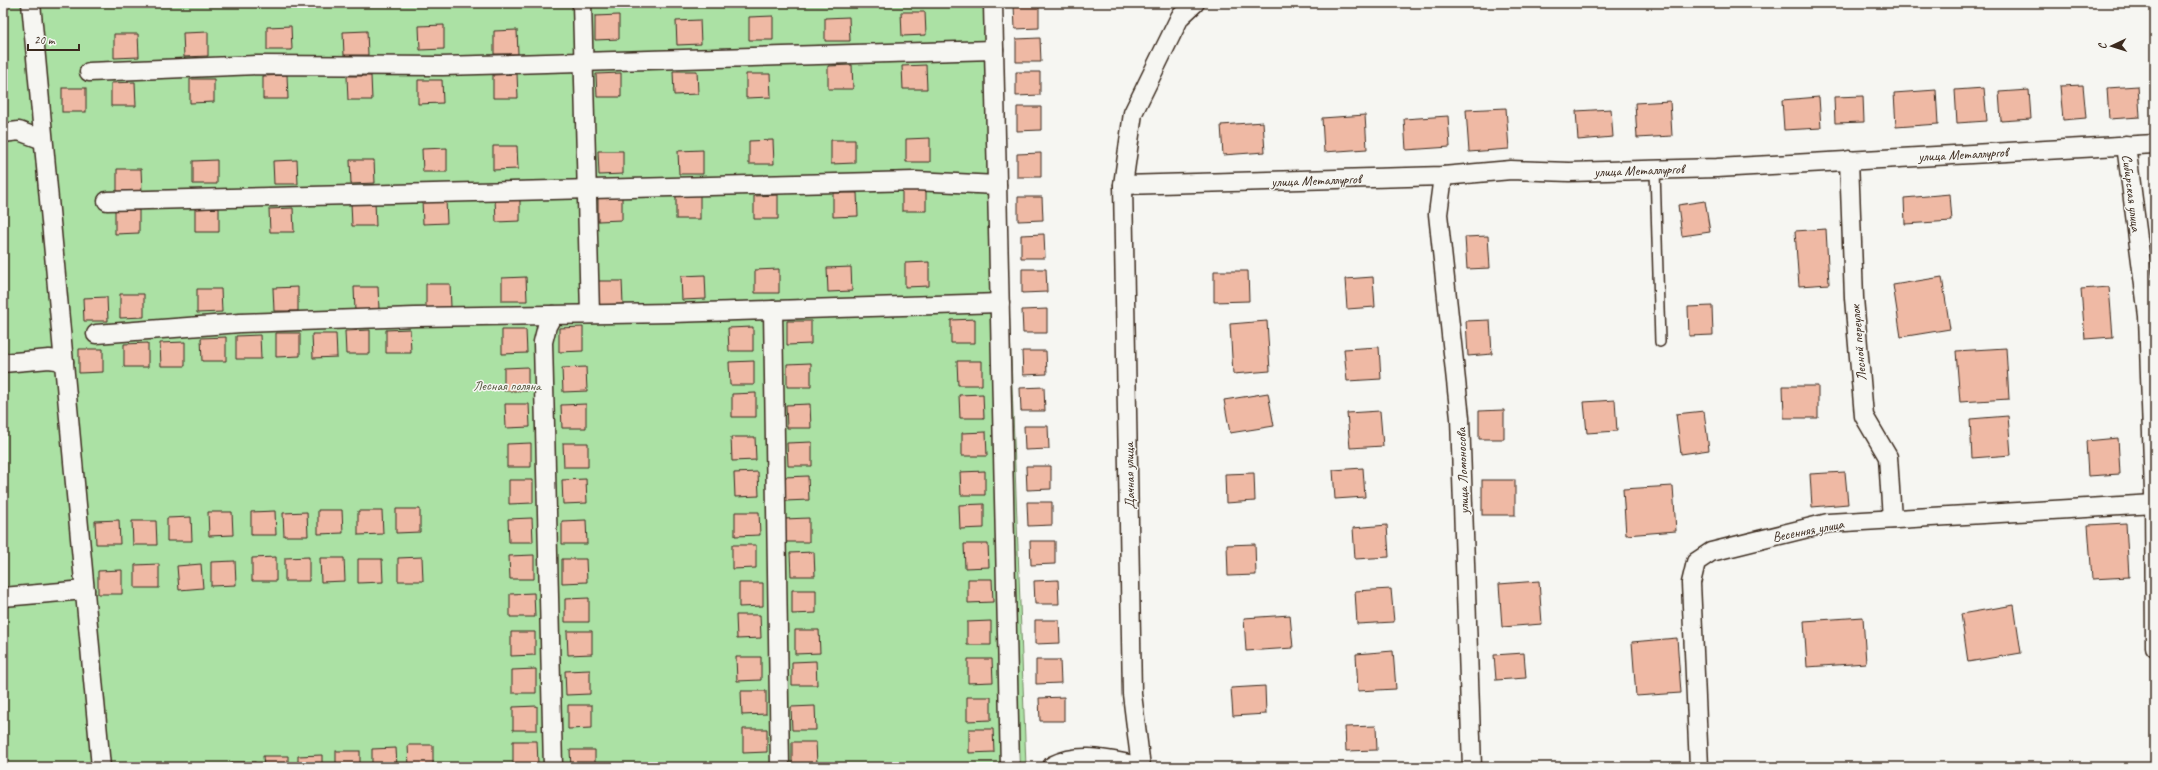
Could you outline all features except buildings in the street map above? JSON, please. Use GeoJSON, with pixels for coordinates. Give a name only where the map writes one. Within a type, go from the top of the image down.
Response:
{"type":"FeatureCollection","features":[{"type":"Feature","properties":{"kind":"street"},"geometry":{"type":"LineString","coordinates":[[31,3],[101,767]]}},
{"type":"Feature","properties":{"kind":"street"},"geometry":{"type":"LineString","coordinates":[[582,3],[590,314]]}},
{"type":"Feature","properties":{"kind":"street"},"geometry":{"type":"LineString","coordinates":[[993,3],[1010,767]]}},
{"type":"Feature","properties":{"kind":"street","name":"Дачная улица"},"geometry":{"type":"LineString","coordinates":[[1141,767],[1132,694],[1123,185],[1133,112],[1180,17],[1195,3]]}},
{"type":"Feature","properties":{"kind":"street"},"geometry":{"type":"LineString","coordinates":[[89,72],[256,65],[442,66],[994,50]]}},
{"type":"Feature","properties":{"kind":"street"},"geometry":{"type":"LineString","coordinates":[[3,133],[19,131],[43,140]]}},
{"type":"Feature","properties":{"kind":"street","name":"улица Металлургов"},"geometry":{"type":"LineString","coordinates":[[1123,185],[1443,176],[1511,170],[1569,172],[1654,170],[2155,144]]}},
{"type":"Feature","properties":{"kind":"street","name":"Сибирская улица"},"geometry":{"type":"LineString","coordinates":[[2126,145],[2148,316],[2154,504],[2155,647]]}},
{"type":"Feature","properties":{"kind":"street","name":"Лесной переулок"},"geometry":{"type":"LineString","coordinates":[[1849,160],[1854,298],[1864,416],[1888,457],[1892,519]]}},
{"type":"Feature","properties":{"kind":"street","name":"улица Ломоносова"},"geometry":{"type":"LineString","coordinates":[[1443,176],[1438,214],[1460,418],[1472,767]]}},
{"type":"Feature","properties":{"kind":"street"},"geometry":{"type":"LineString","coordinates":[[107,201],[915,181],[997,185]]}},
{"type":"Feature","properties":{"kind":"street"},"geometry":{"type":"LineString","coordinates":[[96,334],[240,323],[407,317],[773,310],[1000,303]]}},
{"type":"Feature","properties":{"kind":"street"},"geometry":{"type":"LineString","coordinates":[[773,310],[780,767]]}},
{"type":"Feature","properties":{"kind":"street"},"geometry":{"type":"LineString","coordinates":[[553,315],[547,326],[543,342],[553,767]]}},
{"type":"Feature","properties":{"kind":"street"},"geometry":{"type":"LineString","coordinates":[[3,363],[49,359],[64,361]]}},
{"type":"Feature","properties":{"kind":"street","name":"Весенняя улица"},"geometry":{"type":"LineString","coordinates":[[1699,767],[1691,583],[1696,562],[1711,552],[1828,523],[2154,504]]}},
{"type":"Feature","properties":{"kind":"street"},"geometry":{"type":"LineString","coordinates":[[3,597],[85,590]]}},
{"type":"Feature","properties":{"kind":"street"},"geometry":{"type":"LineString","coordinates":[[1054,767],[1067,760],[1096,760],[1134,767]]}},
{"type":"Feature","properties":{"kind":"lane"},"geometry":{"type":"LineString","coordinates":[[1654,170],[1660,342]]}},
{"type":"Feature","properties":{"kind":"green space","name":"Лесная поляна"},"geometry":{"type":"Polygon","coordinates":[[[3,3],[998,3],[1026,767],[3,767],[3,3]]]}}]}
